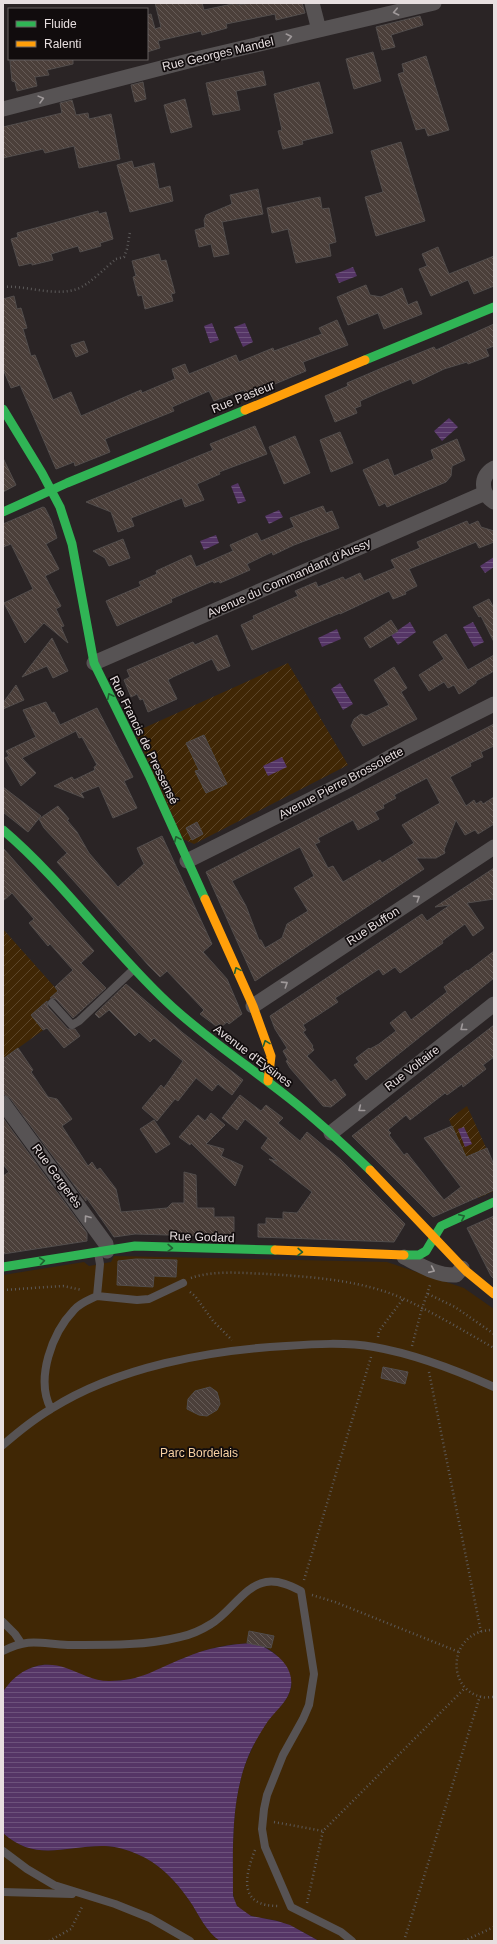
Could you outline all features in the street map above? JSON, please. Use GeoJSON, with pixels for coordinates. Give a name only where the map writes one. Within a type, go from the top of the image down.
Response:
{"type":"FeatureCollection","features":[{"type":"Feature","properties":{"kind":"street"},"geometry":{"type":"LineString","coordinates":[[312,3],[319,30]]}},
{"type":"Feature","properties":{"kind":"street","name":"Rue Georges Mandel"},"geometry":{"type":"LineString","coordinates":[[3,109],[146,72],[434,3]]}},
{"type":"Feature","properties":{"kind":"street","name":"Rue Pasteur"},"geometry":{"type":"LineString","coordinates":[[3,512],[33,497],[51,491],[74,480],[494,307]]}},
{"type":"Feature","properties":{"kind":"street","name":"Rue Francis de Pressensé"},"geometry":{"type":"LineString","coordinates":[[3,409],[42,472],[60,507],[72,544],[94,663],[149,775],[252,1006],[271,1056],[268,1081]]}},
{"type":"Feature","properties":{"kind":"street"},"geometry":{"type":"LineString","coordinates":[[489,498],[484,480],[487,474],[494,468]]}},
{"type":"Feature","properties":{"kind":"street","name":"Avenue du Commandant d'Aussy"},"geometry":{"type":"LineString","coordinates":[[94,663],[489,498]]}},
{"type":"Feature","properties":{"kind":"street","name":"Avenue Pierre Brossolette"},"geometry":{"type":"LineString","coordinates":[[187,861],[348,781],[408,747],[494,704]]}},
{"type":"Feature","properties":{"kind":"street","name":"Avenue d'Eysines"},"geometry":{"type":"LineString","coordinates":[[3,830],[25,847],[134,969],[166,1002],[212,1041],[268,1081],[331,1133],[435,1237],[474,1280],[494,1294]]}},
{"type":"Feature","properties":{"kind":"street","name":"Rue Buffon"},"geometry":{"type":"LineString","coordinates":[[252,1006],[494,847]]}},
{"type":"Feature","properties":{"kind":"street","name":"Rue Voltaire"},"geometry":{"type":"LineString","coordinates":[[331,1133],[494,1004]]}},
{"type":"Feature","properties":{"kind":"street","name":"Rue Gergerès"},"geometry":{"type":"LineString","coordinates":[[3,1102],[106,1244],[103,1252]]}},
{"type":"Feature","properties":{"kind":"street","name":"Rue Godard"},"geometry":{"type":"LineString","coordinates":[[3,1267],[135,1246],[419,1256],[426,1251],[441,1226],[494,1202]]}},
{"type":"Feature","properties":{"kind":"street"},"geometry":{"type":"LineString","coordinates":[[401,1256],[448,1276],[456,1275],[462,1268]]}},
{"type":"Feature","properties":{"kind":"lane"},"geometry":{"type":"LineString","coordinates":[[52,1003],[72,1025],[79,1021],[134,969]]}},
{"type":"Feature","properties":{"kind":"lane"},"geometry":{"type":"LineString","coordinates":[[98,1296],[100,1264],[103,1252]]}},
{"type":"Feature","properties":{"kind":"lane"},"geometry":{"type":"LineString","coordinates":[[51,1409],[46,1400],[44,1389],[48,1356],[64,1324],[74,1310],[85,1302],[98,1296],[137,1300],[149,1299],[183,1283]]}},
{"type":"Feature","properties":{"kind":"lane"},"geometry":{"type":"LineString","coordinates":[[3,1445],[51,1409],[103,1384],[133,1373],[177,1361],[241,1349],[316,1344],[374,1347],[426,1360],[494,1387]]}},
{"type":"Feature","properties":{"kind":"lane"},"geometry":{"type":"LineString","coordinates":[[3,1651],[21,1643],[33,1641],[67,1645],[143,1643],[181,1637],[212,1624],[253,1588],[266,1582],[284,1583],[301,1591],[314,1674],[312,1688],[303,1719],[284,1755],[267,1795],[262,1829],[265,1847],[291,1907],[341,1932],[352,1941]]}},
{"type":"Feature","properties":{"kind":"lane"},"geometry":{"type":"LineString","coordinates":[[3,1622],[15,1634],[21,1643]]}},
{"type":"Feature","properties":{"kind":"lane"},"geometry":{"type":"LineString","coordinates":[[3,1851],[27,1869],[54,1885],[87,1897],[115,1904],[150,1918],[190,1941]]}},
{"type":"Feature","properties":{"kind":"lane"},"geometry":{"type":"LineString","coordinates":[[3,1892],[79,1894]]}},
{"type":"Feature","properties":{"kind":"path"},"geometry":{"type":"LineString","coordinates":[[3,287],[21,287],[49,291],[78,289],[116,259],[124,257],[130,232]]}},
{"type":"Feature","properties":{"kind":"path"},"geometry":{"type":"LineString","coordinates":[[410,1356],[413,1337],[436,1272]]}},
{"type":"Feature","properties":{"kind":"path"},"geometry":{"type":"LineString","coordinates":[[241,1349],[222,1331],[183,1283],[192,1277],[210,1274],[304,1276],[346,1282],[403,1299],[494,1348]]}},
{"type":"Feature","properties":{"kind":"path"},"geometry":{"type":"LineString","coordinates":[[3,1290],[63,1286],[77,1288],[98,1296]]}},
{"type":"Feature","properties":{"kind":"path"},"geometry":{"type":"LineString","coordinates":[[428,1294],[455,1306],[494,1334]]}},
{"type":"Feature","properties":{"kind":"path"},"geometry":{"type":"LineString","coordinates":[[403,1299],[380,1331],[374,1347],[301,1591],[335,1602],[459,1652]]}},
{"type":"Feature","properties":{"kind":"path"},"geometry":{"type":"LineString","coordinates":[[426,1360],[481,1632]]}},
{"type":"Feature","properties":{"kind":"path"},"geometry":{"type":"LineString","coordinates":[[494,1630],[476,1632],[464,1642],[456,1658],[458,1677],[465,1688],[480,1696],[494,1697]]}},
{"type":"Feature","properties":{"kind":"path"},"geometry":{"type":"LineString","coordinates":[[305,1914],[323,1831],[465,1688]]}},
{"type":"Feature","properties":{"kind":"path"},"geometry":{"type":"LineString","coordinates":[[404,1941],[480,1696]]}},
{"type":"Feature","properties":{"kind":"path"},"geometry":{"type":"LineString","coordinates":[[263,1820],[323,1831]]}},
{"type":"Feature","properties":{"kind":"path"},"geometry":{"type":"LineString","coordinates":[[262,1829],[248,1872],[246,1884],[250,1896],[258,1903],[269,1906],[291,1907]]}},
{"type":"Feature","properties":{"kind":"path"},"geometry":{"type":"LineString","coordinates":[[49,1941],[72,1930],[87,1897]]}},
{"type":"Feature","properties":{"kind":"path"},"geometry":{"type":"LineString","coordinates":[[464,1941],[494,1927]]}},
{"type":"Feature","properties":{"kind":"green space"},"geometry":{"type":"Polygon","coordinates":[[[288,663],[348,765],[194,844],[183,839],[135,732],[288,663]]]}},
{"type":"Feature","properties":{"kind":"green space"},"geometry":{"type":"Polygon","coordinates":[[[3,929],[59,992],[40,1007],[53,1023],[3,1059],[3,929]]]}},
{"type":"Feature","properties":{"kind":"green space"},"geometry":{"type":"Polygon","coordinates":[[[467,1106],[494,1165],[494,1191],[478,1198],[449,1119],[467,1106]]]}},
{"type":"Feature","properties":{"kind":"green space","name":"Parc Bordelais"},"geometry":{"type":"Polygon","coordinates":[[[114,1256],[387,1262],[464,1288],[494,1309],[494,1941],[319,1941],[289,1925],[246,1914],[238,1907],[234,1899],[233,1890],[233,1841],[235,1809],[241,1778],[246,1763],[263,1727],[286,1700],[291,1688],[291,1681],[286,1667],[275,1654],[262,1645],[251,1643],[217,1647],[190,1655],[154,1672],[131,1679],[116,1681],[96,1680],[58,1666],[45,1664],[38,1665],[24,1671],[7,1686],[3,1692],[3,1275],[84,1262],[89,1266],[111,1262],[114,1256]]]}},
{"type":"Feature","properties":{"kind":"green space"},"geometry":{"type":"Polygon","coordinates":[[[3,1833],[15,1842],[27,1848],[52,1850],[91,1846],[109,1846],[126,1850],[145,1858],[153,1862],[173,1879],[189,1900],[206,1927],[220,1941],[3,1941],[3,1833]]]}},
{"type":"Feature","properties":{"kind":"shaded area"},"geometry":{"type":"Polygon","coordinates":[[[353,267],[357,276],[339,283],[335,274],[353,267]]]}},
{"type":"Feature","properties":{"kind":"shaded area"},"geometry":{"type":"Polygon","coordinates":[[[212,323],[219,340],[210,343],[204,326],[212,323]]]}},
{"type":"Feature","properties":{"kind":"shaded area"},"geometry":{"type":"Polygon","coordinates":[[[245,323],[253,342],[243,347],[234,327],[245,323]]]}},
{"type":"Feature","properties":{"kind":"shaded area"},"geometry":{"type":"Polygon","coordinates":[[[449,418],[458,427],[442,441],[434,431],[449,418]]]}},
{"type":"Feature","properties":{"kind":"shaded area"},"geometry":{"type":"Polygon","coordinates":[[[238,483],[246,501],[238,504],[231,486],[238,483]]]}},
{"type":"Feature","properties":{"kind":"shaded area"},"geometry":{"type":"Polygon","coordinates":[[[279,510],[283,517],[269,524],[265,516],[279,510]]]}},
{"type":"Feature","properties":{"kind":"shaded area"},"geometry":{"type":"Polygon","coordinates":[[[216,535],[219,543],[204,550],[200,541],[216,535]]]}},
{"type":"Feature","properties":{"kind":"shaded area"},"geometry":{"type":"Polygon","coordinates":[[[494,557],[494,567],[485,573],[480,566],[494,557]]]}},
{"type":"Feature","properties":{"kind":"shaded area"},"geometry":{"type":"Polygon","coordinates":[[[410,622],[416,632],[398,645],[391,635],[410,622]]]}},
{"type":"Feature","properties":{"kind":"shaded area"},"geometry":{"type":"Polygon","coordinates":[[[473,622],[484,642],[474,647],[463,627],[473,622]]]}},
{"type":"Feature","properties":{"kind":"shaded area"},"geometry":{"type":"Polygon","coordinates":[[[337,629],[341,639],[322,647],[318,638],[337,629]]]}},
{"type":"Feature","properties":{"kind":"shaded area"},"geometry":{"type":"Polygon","coordinates":[[[340,683],[353,704],[343,710],[331,689],[340,683]]]}},
{"type":"Feature","properties":{"kind":"shaded area"},"geometry":{"type":"Polygon","coordinates":[[[282,757],[287,767],[268,776],[263,766],[282,757]]]}},
{"type":"Feature","properties":{"kind":"shaded area"},"geometry":{"type":"Polygon","coordinates":[[[464,1127],[472,1144],[465,1147],[458,1129],[464,1127]]]}},
{"type":"Feature","properties":{"kind":"shaded area"},"geometry":{"type":"Polygon","coordinates":[[[255,1643],[275,1654],[280,1659],[289,1671],[291,1686],[285,1701],[268,1721],[251,1750],[239,1785],[234,1822],[233,1896],[237,1906],[251,1916],[290,1925],[319,1941],[220,1941],[206,1927],[189,1900],[173,1879],[153,1862],[145,1858],[117,1847],[109,1846],[91,1846],[52,1850],[27,1848],[15,1842],[3,1833],[3,1692],[22,1672],[30,1668],[47,1665],[66,1668],[103,1681],[131,1679],[148,1674],[174,1662],[210,1649],[237,1644],[255,1643]]]}},
{"type":"Feature","properties":{"kind":"building"},"geometry":{"type":"Polygon","coordinates":[[[155,3],[202,3],[204,10],[237,3],[237,5],[252,3],[302,3],[305,13],[276,20],[275,14],[226,24],[227,28],[202,35],[201,31],[158,41],[160,48],[148,52],[148,15],[151,14],[155,29],[161,27],[155,3]]]}},
{"type":"Feature","properties":{"kind":"building"},"geometry":{"type":"Polygon","coordinates":[[[420,16],[423,25],[391,35],[395,47],[382,50],[376,27],[420,16]]]}},
{"type":"Feature","properties":{"kind":"building"},"geometry":{"type":"Polygon","coordinates":[[[373,52],[381,81],[354,89],[346,59],[373,52]]]}},
{"type":"Feature","properties":{"kind":"building"},"geometry":{"type":"Polygon","coordinates":[[[426,56],[449,130],[428,136],[425,128],[416,130],[398,74],[404,72],[402,64],[426,56]]]}},
{"type":"Feature","properties":{"kind":"building"},"geometry":{"type":"Polygon","coordinates":[[[73,60],[73,64],[47,70],[49,75],[35,77],[37,86],[17,91],[15,82],[12,81],[10,61],[73,60]]]}},
{"type":"Feature","properties":{"kind":"building"},"geometry":{"type":"Polygon","coordinates":[[[263,71],[266,85],[236,91],[240,110],[213,115],[206,83],[263,71]]]}},
{"type":"Feature","properties":{"kind":"building"},"geometry":{"type":"Polygon","coordinates":[[[143,82],[146,99],[135,102],[131,85],[143,82]]]}},
{"type":"Feature","properties":{"kind":"building"},"geometry":{"type":"Polygon","coordinates":[[[319,82],[333,133],[302,141],[303,144],[283,149],[278,131],[282,130],[274,94],[319,82]]]}},
{"type":"Feature","properties":{"kind":"building"},"geometry":{"type":"Polygon","coordinates":[[[185,99],[192,127],[171,133],[164,105],[185,99]]]}},
{"type":"Feature","properties":{"kind":"building"},"geometry":{"type":"Polygon","coordinates":[[[72,100],[76,115],[88,113],[89,119],[111,114],[120,159],[79,168],[74,146],[45,153],[43,149],[3,158],[3,127],[62,113],[60,103],[72,100]]]}},
{"type":"Feature","properties":{"kind":"building"},"geometry":{"type":"Polygon","coordinates":[[[401,142],[425,221],[376,236],[365,197],[383,192],[371,151],[401,142]]]}},
{"type":"Feature","properties":{"kind":"building"},"geometry":{"type":"Polygon","coordinates":[[[132,161],[134,168],[154,163],[159,189],[170,186],[173,201],[130,212],[117,165],[132,161]]]}},
{"type":"Feature","properties":{"kind":"building"},"geometry":{"type":"Polygon","coordinates":[[[258,189],[263,214],[222,222],[229,254],[214,257],[211,244],[199,247],[195,230],[205,227],[204,220],[206,215],[232,204],[230,195],[258,189]]]}},
{"type":"Feature","properties":{"kind":"building"},"geometry":{"type":"Polygon","coordinates":[[[320,197],[322,209],[329,208],[336,242],[329,244],[331,256],[296,263],[288,229],[272,233],[267,208],[320,197]]]}},
{"type":"Feature","properties":{"kind":"building"},"geometry":{"type":"Polygon","coordinates":[[[98,211],[99,214],[106,212],[113,239],[100,243],[101,246],[80,252],[78,246],[51,254],[53,260],[32,265],[32,263],[19,266],[11,239],[18,237],[17,233],[98,211]]]}},
{"type":"Feature","properties":{"kind":"building"},"geometry":{"type":"Polygon","coordinates":[[[438,247],[449,274],[494,256],[494,286],[474,294],[468,280],[431,296],[419,269],[427,266],[422,254],[438,247]]]}},
{"type":"Feature","properties":{"kind":"building"},"geometry":{"type":"Polygon","coordinates":[[[159,254],[161,261],[166,260],[175,293],[171,294],[173,301],[145,309],[142,295],[138,296],[133,277],[136,276],[132,261],[159,254]]]}},
{"type":"Feature","properties":{"kind":"building"},"geometry":{"type":"Polygon","coordinates":[[[366,285],[370,295],[381,297],[402,288],[408,305],[417,301],[422,314],[384,329],[378,313],[348,325],[337,297],[366,285]]]}},
{"type":"Feature","properties":{"kind":"building"},"geometry":{"type":"Polygon","coordinates":[[[14,296],[17,309],[21,308],[27,328],[23,329],[31,356],[35,355],[53,400],[71,392],[81,416],[141,390],[142,393],[175,379],[172,369],[185,364],[189,374],[236,355],[239,362],[273,348],[274,351],[322,334],[319,328],[337,320],[348,345],[303,362],[306,371],[246,396],[244,390],[214,401],[209,391],[172,407],[174,411],[105,439],[110,452],[75,466],[74,462],[56,469],[20,385],[11,388],[3,369],[3,299],[14,296]]]}},
{"type":"Feature","properties":{"kind":"building"},"geometry":{"type":"Polygon","coordinates":[[[494,324],[494,346],[486,349],[489,356],[468,364],[467,362],[444,369],[413,384],[411,379],[380,392],[360,401],[361,406],[355,408],[357,413],[335,422],[325,396],[348,386],[347,383],[382,368],[434,347],[436,350],[494,324]]]}},
{"type":"Feature","properties":{"kind":"building"},"geometry":{"type":"Polygon","coordinates":[[[84,341],[88,352],[76,357],[71,345],[84,341]]]}},
{"type":"Feature","properties":{"kind":"building"},"geometry":{"type":"Polygon","coordinates":[[[255,426],[267,454],[219,472],[220,474],[197,484],[204,500],[185,507],[182,498],[131,518],[134,526],[118,532],[111,512],[86,502],[213,450],[210,444],[255,426]]]}},
{"type":"Feature","properties":{"kind":"building"},"geometry":{"type":"Polygon","coordinates":[[[340,432],[353,463],[331,472],[320,440],[340,432]]]}},
{"type":"Feature","properties":{"kind":"building"},"geometry":{"type":"Polygon","coordinates":[[[295,436],[310,473],[284,484],[269,447],[295,436]]]}},
{"type":"Feature","properties":{"kind":"building"},"geometry":{"type":"Polygon","coordinates":[[[457,439],[465,460],[452,466],[451,476],[446,482],[387,507],[385,503],[379,506],[363,470],[388,459],[394,476],[434,459],[431,450],[457,439]]]}},
{"type":"Feature","properties":{"kind":"building"},"geometry":{"type":"Polygon","coordinates":[[[3,458],[16,485],[3,492],[3,458]]]}},
{"type":"Feature","properties":{"kind":"building"},"geometry":{"type":"Polygon","coordinates":[[[323,506],[326,513],[332,511],[339,528],[294,545],[273,555],[272,552],[247,564],[250,570],[220,583],[219,581],[214,583],[213,581],[171,599],[172,602],[117,626],[106,601],[141,586],[139,582],[157,574],[156,571],[191,555],[196,567],[233,551],[230,545],[257,533],[261,541],[294,527],[290,518],[323,506]]]}},
{"type":"Feature","properties":{"kind":"building"},"geometry":{"type":"Polygon","coordinates":[[[43,507],[51,520],[57,538],[46,544],[59,569],[45,576],[61,606],[56,609],[64,626],[61,627],[68,643],[44,623],[25,643],[4,603],[33,589],[11,544],[3,547],[3,524],[43,507]]]}},
{"type":"Feature","properties":{"kind":"building"},"geometry":{"type":"Polygon","coordinates":[[[467,521],[469,525],[478,521],[481,527],[494,531],[494,542],[479,548],[476,542],[409,569],[417,586],[405,592],[406,594],[393,599],[389,591],[340,614],[252,650],[241,625],[254,619],[253,616],[298,596],[295,591],[316,582],[318,587],[343,577],[345,580],[360,573],[364,581],[395,568],[391,560],[420,548],[417,542],[467,521]]]}},
{"type":"Feature","properties":{"kind":"building"},"geometry":{"type":"Polygon","coordinates":[[[123,539],[130,558],[109,566],[105,558],[93,551],[123,539]]]}},
{"type":"Feature","properties":{"kind":"building"},"geometry":{"type":"Polygon","coordinates":[[[489,599],[494,608],[494,642],[481,616],[479,617],[473,607],[489,599]]]}},
{"type":"Feature","properties":{"kind":"building"},"geometry":{"type":"Polygon","coordinates":[[[391,620],[398,631],[370,648],[364,638],[391,620]]]}},
{"type":"Feature","properties":{"kind":"building"},"geometry":{"type":"Polygon","coordinates":[[[446,634],[468,670],[494,655],[494,671],[476,681],[476,683],[459,694],[454,685],[448,688],[444,682],[429,691],[419,675],[444,659],[433,642],[446,634]]]}},
{"type":"Feature","properties":{"kind":"building"},"geometry":{"type":"Polygon","coordinates":[[[217,635],[230,666],[218,671],[212,659],[173,677],[168,680],[177,699],[148,712],[143,699],[140,700],[137,694],[131,697],[124,680],[130,677],[127,670],[193,642],[195,645],[217,635]]]}},
{"type":"Feature","properties":{"kind":"building"},"geometry":{"type":"Polygon","coordinates":[[[52,638],[68,671],[53,678],[47,666],[22,677],[52,638]]]}},
{"type":"Feature","properties":{"kind":"building"},"geometry":{"type":"Polygon","coordinates":[[[394,667],[407,688],[401,692],[417,719],[363,746],[351,726],[354,719],[361,714],[366,716],[389,705],[374,680],[394,667]]]}},
{"type":"Feature","properties":{"kind":"building"},"geometry":{"type":"Polygon","coordinates":[[[16,685],[24,700],[3,709],[3,703],[16,685]]]}},
{"type":"Feature","properties":{"kind":"building"},"geometry":{"type":"Polygon","coordinates":[[[46,702],[52,713],[54,712],[60,725],[97,708],[133,777],[124,781],[137,808],[113,818],[99,786],[81,793],[84,798],[54,786],[72,777],[74,780],[95,770],[94,767],[97,765],[82,737],[79,738],[76,731],[22,758],[36,773],[21,786],[5,758],[9,756],[6,751],[36,737],[23,710],[46,702]]]}},
{"type":"Feature","properties":{"kind":"building"},"geometry":{"type":"Polygon","coordinates":[[[494,724],[494,746],[481,752],[483,757],[470,763],[471,766],[450,777],[466,806],[474,800],[476,804],[481,801],[483,804],[494,797],[494,824],[478,834],[475,830],[465,835],[456,820],[444,850],[445,853],[436,858],[416,858],[424,869],[255,981],[206,872],[494,724]],[[427,778],[394,795],[396,798],[383,805],[384,808],[375,812],[379,819],[358,830],[353,820],[318,838],[320,842],[315,844],[328,868],[333,866],[343,882],[380,860],[382,863],[414,843],[402,825],[440,803],[427,778]],[[300,847],[232,881],[246,906],[259,940],[261,940],[265,948],[282,938],[287,924],[308,911],[294,888],[314,876],[300,847]]]}},
{"type":"Feature","properties":{"kind":"building"},"geometry":{"type":"Polygon","coordinates":[[[204,735],[227,784],[206,793],[195,771],[199,770],[186,743],[204,735]]]}},
{"type":"Feature","properties":{"kind":"building"},"geometry":{"type":"Polygon","coordinates":[[[3,787],[41,816],[28,832],[3,812],[3,787]]]}},
{"type":"Feature","properties":{"kind":"building"},"geometry":{"type":"Polygon","coordinates":[[[58,806],[69,819],[67,820],[77,832],[89,853],[118,887],[144,864],[137,848],[162,836],[212,944],[203,952],[227,979],[242,1014],[229,1024],[227,1022],[221,1027],[219,1024],[216,1026],[200,1014],[204,1010],[167,971],[160,977],[149,966],[57,862],[67,853],[44,828],[39,819],[58,806]]]}},
{"type":"Feature","properties":{"kind":"building"},"geometry":{"type":"Polygon","coordinates":[[[197,822],[203,834],[192,840],[186,828],[197,822]]]}},
{"type":"Feature","properties":{"kind":"building"},"geometry":{"type":"Polygon","coordinates":[[[3,848],[94,951],[81,963],[106,988],[73,1018],[56,999],[50,998],[58,991],[55,987],[73,970],[50,944],[48,946],[29,923],[34,919],[12,893],[3,901],[3,848]]]}},
{"type":"Feature","properties":{"kind":"building"},"geometry":{"type":"Polygon","coordinates":[[[494,868],[494,899],[467,903],[484,928],[473,936],[465,924],[442,941],[443,943],[400,973],[395,967],[383,975],[379,969],[335,998],[338,1002],[303,1025],[306,1030],[303,1032],[313,1046],[312,1047],[314,1050],[307,1056],[331,1082],[335,1079],[346,1095],[331,1107],[323,1106],[290,1068],[283,1051],[287,1048],[275,1029],[270,1016],[422,914],[427,921],[450,905],[435,907],[494,868]]]}},
{"type":"Feature","properties":{"kind":"building"},"geometry":{"type":"Polygon","coordinates":[[[494,951],[494,978],[366,1080],[354,1065],[359,1062],[356,1058],[369,1048],[370,1049],[379,1044],[396,1031],[390,1023],[405,1011],[411,1020],[447,992],[444,987],[494,951]]]}},
{"type":"Feature","properties":{"kind":"building"},"geometry":{"type":"Polygon","coordinates":[[[126,984],[183,1033],[243,1080],[232,1095],[218,1084],[212,1091],[196,1078],[178,1101],[175,1099],[157,1121],[142,1108],[161,1085],[164,1088],[183,1061],[154,1038],[150,1042],[139,1032],[135,1036],[109,1010],[99,1018],[95,1014],[126,984]]]}},
{"type":"Feature","properties":{"kind":"building"},"geometry":{"type":"Polygon","coordinates":[[[47,1001],[48,1007],[68,1029],[75,1029],[80,1036],[64,1048],[47,1028],[43,1030],[31,1015],[47,1001]]]}},
{"type":"Feature","properties":{"kind":"building"},"geometry":{"type":"Polygon","coordinates":[[[494,1025],[494,1057],[483,1065],[486,1069],[463,1087],[462,1084],[447,1095],[445,1093],[410,1120],[406,1115],[388,1130],[391,1133],[389,1135],[404,1155],[407,1153],[444,1200],[461,1187],[424,1138],[452,1126],[466,1157],[487,1148],[494,1165],[494,1190],[433,1217],[352,1136],[494,1025]]]}},
{"type":"Feature","properties":{"kind":"building"},"geometry":{"type":"Polygon","coordinates":[[[18,1048],[33,1070],[31,1072],[48,1097],[57,1099],[72,1119],[62,1126],[88,1166],[92,1162],[97,1170],[100,1168],[116,1189],[121,1212],[167,1208],[172,1203],[184,1203],[184,1172],[196,1175],[197,1208],[214,1208],[214,1217],[234,1217],[234,1237],[135,1234],[114,1237],[86,1197],[86,1201],[10,1098],[3,1094],[3,1059],[18,1048]]]}},
{"type":"Feature","properties":{"kind":"building"},"geometry":{"type":"Polygon","coordinates":[[[240,1095],[261,1111],[266,1105],[283,1118],[278,1123],[300,1141],[307,1132],[341,1160],[405,1224],[394,1242],[258,1237],[258,1224],[266,1224],[266,1218],[283,1219],[283,1212],[297,1213],[312,1192],[269,1159],[277,1161],[261,1148],[268,1138],[245,1119],[237,1130],[222,1118],[240,1095]]]}},
{"type":"Feature","properties":{"kind":"building"},"geometry":{"type":"Polygon","coordinates":[[[211,1113],[225,1125],[206,1144],[224,1149],[221,1156],[243,1166],[235,1186],[191,1143],[190,1145],[179,1137],[198,1115],[205,1121],[211,1113]]]}},
{"type":"Feature","properties":{"kind":"building"},"geometry":{"type":"Polygon","coordinates":[[[3,1118],[87,1233],[87,1241],[3,1254],[3,1176],[9,1172],[3,1164],[3,1118]]]}},
{"type":"Feature","properties":{"kind":"building"},"geometry":{"type":"Polygon","coordinates":[[[154,1120],[170,1144],[156,1153],[140,1129],[154,1120]]]}},
{"type":"Feature","properties":{"kind":"building"},"geometry":{"type":"Polygon","coordinates":[[[494,1216],[494,1279],[491,1276],[467,1228],[494,1216]]]}},
{"type":"Feature","properties":{"kind":"building"},"geometry":{"type":"Polygon","coordinates":[[[136,1259],[177,1260],[176,1277],[154,1276],[153,1287],[117,1285],[118,1261],[136,1259]]]}},
{"type":"Feature","properties":{"kind":"building"},"geometry":{"type":"Polygon","coordinates":[[[383,1367],[408,1372],[405,1384],[381,1378],[383,1367]]]}},
{"type":"Feature","properties":{"kind":"building"},"geometry":{"type":"Polygon","coordinates":[[[210,1387],[217,1392],[220,1404],[217,1410],[207,1416],[199,1415],[187,1409],[188,1399],[195,1391],[210,1387]]]}},
{"type":"Feature","properties":{"kind":"building"},"geometry":{"type":"Polygon","coordinates":[[[249,1631],[274,1636],[271,1648],[247,1643],[249,1631]]]}},
{"type":"Feature","properties":{"kind":"traffic: fast"},"geometry":{"type":"LineString","coordinates":[[365,360],[494,307]]}},
{"type":"Feature","properties":{"kind":"traffic: fast"},"geometry":{"type":"LineString","coordinates":[[3,409],[42,473],[60,507],[72,544],[94,663],[149,775],[205,899]]}},
{"type":"Feature","properties":{"kind":"traffic: fast"},"geometry":{"type":"LineString","coordinates":[[3,512],[67,483],[245,410]]}},
{"type":"Feature","properties":{"kind":"traffic: fast"},"geometry":{"type":"LineString","coordinates":[[3,830],[46,871],[146,982],[182,1016],[299,1106],[370,1170]]}},
{"type":"Feature","properties":{"kind":"traffic: fast"},"geometry":{"type":"LineString","coordinates":[[404,1255],[419,1255],[426,1251],[441,1226],[494,1202]]}},
{"type":"Feature","properties":{"kind":"traffic: fast"},"geometry":{"type":"LineString","coordinates":[[3,1267],[135,1246],[275,1250]]}},
{"type":"Feature","properties":{"kind":"traffic: slow"},"geometry":{"type":"LineString","coordinates":[[245,410],[365,360]]}},
{"type":"Feature","properties":{"kind":"traffic: slow"},"geometry":{"type":"LineString","coordinates":[[205,899],[253,1006],[271,1056],[268,1081]]}},
{"type":"Feature","properties":{"kind":"traffic: slow"},"geometry":{"type":"LineString","coordinates":[[370,1170],[466,1271],[494,1294]]}},
{"type":"Feature","properties":{"kind":"traffic: slow"},"geometry":{"type":"LineString","coordinates":[[275,1250],[404,1255]]}}]}
